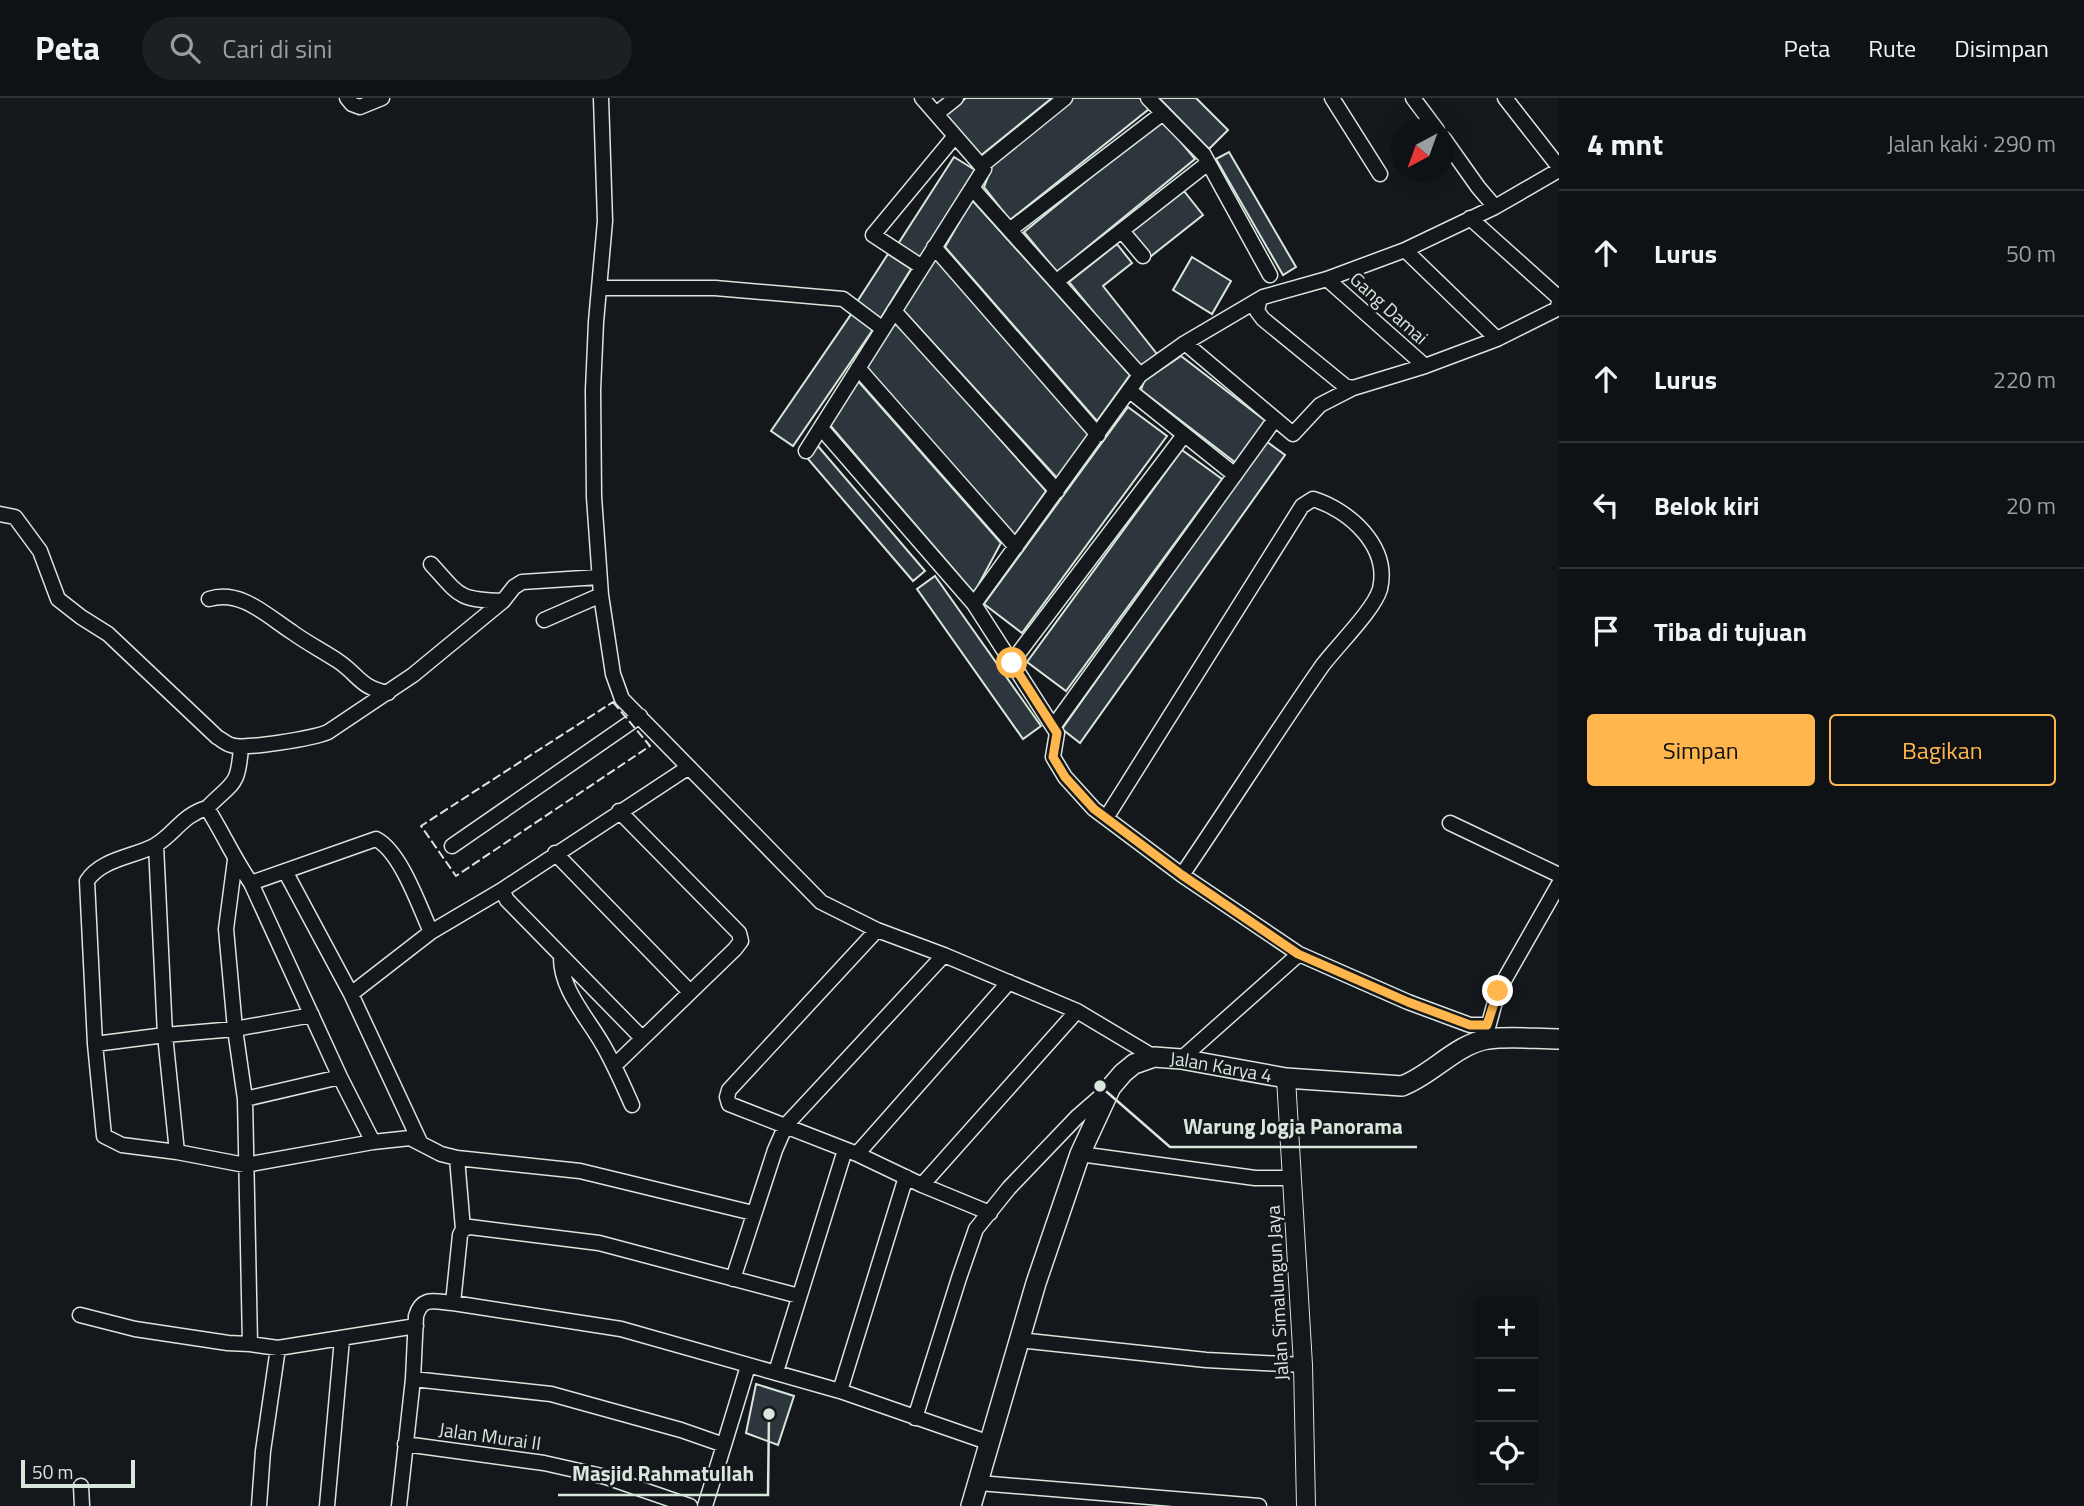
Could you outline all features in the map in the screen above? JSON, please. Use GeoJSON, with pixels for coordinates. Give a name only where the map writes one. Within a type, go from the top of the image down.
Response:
{"type":"FeatureCollection","features":[{"type":"Feature","properties":{"kind":"main road","name":"Jalan Karya 4"},"geometry":{"type":"LineString","coordinates":[[971,1506],[1019,1340],[1080,1154],[1111,1087],[1134,1064],[1154,1057],[1181,1059],[1286,1078],[1402,1086],[1413,1082],[1487,1032],[1559,1039]]}},
{"type":"Feature","properties":{"kind":"street"},"geometry":{"type":"LineString","coordinates":[[348,98],[352,104],[360,107],[382,98]]}},
{"type":"Feature","properties":{"kind":"street"},"geometry":{"type":"LineString","coordinates":[[601,98],[605,221],[593,390],[594,497],[601,595],[613,674],[622,699],[821,902],[877,930],[1077,1011],[1154,1057]]}},
{"type":"Feature","properties":{"kind":"street"},"geometry":{"type":"LineString","coordinates":[[806,451],[984,169],[922,98]]}},
{"type":"Feature","properties":{"kind":"street"},"geometry":{"type":"LineString","coordinates":[[936,114],[956,98]]}},
{"type":"Feature","properties":{"kind":"street"},"geometry":{"type":"LineString","coordinates":[[981,166],[1065,98]]}},
{"type":"Feature","properties":{"kind":"street"},"geometry":{"type":"LineString","coordinates":[[1148,98],[1204,155],[1270,275]]}},
{"type":"Feature","properties":{"kind":"street"},"geometry":{"type":"LineString","coordinates":[[1332,98],[1381,174]]}},
{"type":"Feature","properties":{"kind":"street"},"geometry":{"type":"LineString","coordinates":[[1413,98],[1429,119]]}},
{"type":"Feature","properties":{"kind":"street"},"geometry":{"type":"LineString","coordinates":[[974,604],[1140,375],[1263,297],[1327,279],[1405,250],[1495,207],[1559,169],[1505,98]]}},
{"type":"Feature","properties":{"kind":"street"},"geometry":{"type":"LineString","coordinates":[[1010,229],[1163,113]]}},
{"type":"Feature","properties":{"kind":"street"},"geometry":{"type":"LineString","coordinates":[[922,267],[873,236],[955,136]]}},
{"type":"Feature","properties":{"kind":"street"},"geometry":{"type":"LineString","coordinates":[[1454,153],[1495,207]]}},
{"type":"Feature","properties":{"kind":"street"},"geometry":{"type":"LineString","coordinates":[[1057,281],[1208,163]]}},
{"type":"Feature","properties":{"kind":"street"},"geometry":{"type":"LineString","coordinates":[[972,188],[1140,375]]}},
{"type":"Feature","properties":{"kind":"street"},"geometry":{"type":"LineString","coordinates":[[1185,344],[1293,434],[1320,405],[1353,388],[1425,366],[1497,339],[1556,309],[1558,297],[1471,218]]}},
{"type":"Feature","properties":{"kind":"street"},"geometry":{"type":"LineString","coordinates":[[1122,231],[1143,256]]}},
{"type":"Feature","properties":{"kind":"street"},"geometry":{"type":"LineString","coordinates":[[934,247],[1098,435]]}},
{"type":"Feature","properties":{"kind":"street"},"geometry":{"type":"LineString","coordinates":[[1405,250],[1497,339]]}},
{"type":"Feature","properties":{"kind":"street","name":"Gang Damai"},"geometry":{"type":"LineString","coordinates":[[1327,279],[1425,366]]}},
{"type":"Feature","properties":{"kind":"street"},"geometry":{"type":"LineString","coordinates":[[599,288],[715,288],[843,299],[883,329]]}},
{"type":"Feature","properties":{"kind":"street"},"geometry":{"type":"LineString","coordinates":[[1259,302],[1257,311],[1263,319],[1345,386],[1353,388]]}},
{"type":"Feature","properties":{"kind":"street"},"geometry":{"type":"LineString","coordinates":[[894,311],[1057,491]]}},
{"type":"Feature","properties":{"kind":"street"},"geometry":{"type":"LineString","coordinates":[[858,368],[1016,547]]}},
{"type":"Feature","properties":{"kind":"street"},"geometry":{"type":"LineString","coordinates":[[1130,391],[1235,475]]}},
{"type":"Feature","properties":{"kind":"street"},"geometry":{"type":"LineString","coordinates":[[1053,727],[1275,419]]}},
{"type":"Feature","properties":{"kind":"street"},"geometry":{"type":"LineString","coordinates":[[821,428],[974,604],[1057,733],[1053,757],[1065,777],[1094,809],[1182,875],[1298,954],[1408,1002],[1487,1032],[1498,991],[1559,884]]}},
{"type":"Feature","properties":{"kind":"street"},"geometry":{"type":"LineString","coordinates":[[1012,663],[1184,435]]}},
{"type":"Feature","properties":{"kind":"street"},"geometry":{"type":"LineString","coordinates":[[1106,818],[1302,506],[1313,499],[1328,504],[1369,536],[1380,569],[1380,590],[1317,673],[1182,875]]}},
{"type":"Feature","properties":{"kind":"street"},"geometry":{"type":"LineString","coordinates":[[0,514],[15,517],[37,545],[58,599],[108,634],[217,737],[230,745],[241,747],[261,747],[286,740],[319,736],[339,726],[388,693],[503,601],[514,587],[522,582],[599,577]]}},
{"type":"Feature","properties":{"kind":"street"},"geometry":{"type":"LineString","coordinates":[[431,564],[457,594],[479,600],[503,601]]}},
{"type":"Feature","properties":{"kind":"street"},"geometry":{"type":"LineString","coordinates":[[209,599],[221,595],[251,604],[339,662],[373,690],[388,693]]}},
{"type":"Feature","properties":{"kind":"street"},"geometry":{"type":"LineString","coordinates":[[544,620],[601,595]]}},
{"type":"Feature","properties":{"kind":"street"},"geometry":{"type":"LineString","coordinates":[[452,846],[640,716]]}},
{"type":"Feature","properties":{"kind":"street"},"geometry":{"type":"LineString","coordinates":[[241,747],[239,774],[207,808],[196,811],[180,822],[156,845],[98,868],[87,881],[95,1044],[104,1136],[122,1145],[245,1165],[405,1138],[457,1158],[580,1171],[753,1213]]}},
{"type":"Feature","properties":{"kind":"street"},"geometry":{"type":"LineString","coordinates":[[351,994],[431,932],[502,890],[689,767]]}},
{"type":"Feature","properties":{"kind":"street"},"geometry":{"type":"LineString","coordinates":[[207,808],[226,837],[235,860],[251,883],[340,1077],[373,1142]]}},
{"type":"Feature","properties":{"kind":"street"},"geometry":{"type":"LineString","coordinates":[[614,1066],[741,941],[739,933],[619,811]]}},
{"type":"Feature","properties":{"kind":"street"},"geometry":{"type":"LineString","coordinates":[[1450,823],[1559,875]]}},
{"type":"Feature","properties":{"kind":"street"},"geometry":{"type":"LineString","coordinates":[[251,883],[376,839],[385,844],[394,856],[431,932]]}},
{"type":"Feature","properties":{"kind":"street"},"geometry":{"type":"LineString","coordinates":[[156,845],[165,1035],[177,1152]]}},
{"type":"Feature","properties":{"kind":"street"},"geometry":{"type":"LineString","coordinates":[[555,853],[690,992]]}},
{"type":"Feature","properties":{"kind":"street"},"geometry":{"type":"LineString","coordinates":[[235,860],[226,929],[234,1030],[245,1099],[250,1344]]}},
{"type":"Feature","properties":{"kind":"street"},"geometry":{"type":"LineString","coordinates":[[285,871],[351,994],[420,1142]]}},
{"type":"Feature","properties":{"kind":"street"},"geometry":{"type":"LineString","coordinates":[[502,890],[508,900],[642,1038]]}},
{"type":"Feature","properties":{"kind":"street"},"geometry":{"type":"LineString","coordinates":[[877,930],[729,1090],[729,1104],[851,1152],[990,1213]]}},
{"type":"Feature","properties":{"kind":"street"},"geometry":{"type":"LineString","coordinates":[[1181,1059],[1298,954]]}},
{"type":"Feature","properties":{"kind":"street"},"geometry":{"type":"LineString","coordinates":[[733,1279],[753,1213],[786,1125],[944,955]]}},
{"type":"Feature","properties":{"kind":"street"},"geometry":{"type":"LineString","coordinates":[[561,956],[561,971],[572,996],[614,1066],[632,1105]]}},
{"type":"Feature","properties":{"kind":"street"},"geometry":{"type":"LineString","coordinates":[[776,1372],[799,1296],[851,1152],[1009,982]]}},
{"type":"Feature","properties":{"kind":"street"},"geometry":{"type":"LineString","coordinates":[[922,1185],[1077,1011]]}},
{"type":"Feature","properties":{"kind":"street"},"geometry":{"type":"LineString","coordinates":[[95,1044],[234,1030],[312,1015]]}},
{"type":"Feature","properties":{"kind":"street"},"geometry":{"type":"LineString","coordinates":[[245,1099],[340,1077]]}},
{"type":"Feature","properties":{"kind":"street","name":"Jalan Simalungun Jaya"},"geometry":{"type":"LineString","coordinates":[[1286,1078],[1303,1365],[1306,1506]]}},
{"type":"Feature","properties":{"kind":"street"},"geometry":{"type":"LineString","coordinates":[[915,1418],[976,1230],[1009,1188],[1034,1165],[1077,1116],[1111,1087]]}},
{"type":"Feature","properties":{"kind":"street"},"geometry":{"type":"LineString","coordinates":[[1080,1154],[1255,1178],[1292,1178]]}},
{"type":"Feature","properties":{"kind":"street"},"geometry":{"type":"LineString","coordinates":[[453,1303],[460,1235],[463,1229],[457,1158]]}},
{"type":"Feature","properties":{"kind":"street"},"geometry":{"type":"LineString","coordinates":[[840,1391],[906,1177]]}},
{"type":"Feature","properties":{"kind":"street"},"geometry":{"type":"LineString","coordinates":[[463,1229],[470,1227],[599,1243],[799,1296]]}},
{"type":"Feature","properties":{"kind":"street"},"geometry":{"type":"LineString","coordinates":[[400,1506],[413,1379],[416,1315],[421,1303],[453,1303],[621,1329],[840,1391],[990,1443]]}},
{"type":"Feature","properties":{"kind":"street"},"geometry":{"type":"LineString","coordinates":[[80,1315],[135,1329],[278,1348],[416,1326]]}},
{"type":"Feature","properties":{"kind":"street"},"geometry":{"type":"LineString","coordinates":[[327,1506],[342,1339]]}},
{"type":"Feature","properties":{"kind":"street"},"geometry":{"type":"LineString","coordinates":[[1019,1340],[1206,1360],[1303,1365]]}},
{"type":"Feature","properties":{"kind":"street"},"geometry":{"type":"LineString","coordinates":[[259,1506],[262,1451],[278,1348]]}},
{"type":"Feature","properties":{"kind":"street"},"geometry":{"type":"LineString","coordinates":[[705,1506],[748,1366]]}},
{"type":"Feature","properties":{"kind":"street"},"geometry":{"type":"LineString","coordinates":[[413,1379],[551,1394],[681,1430],[724,1445]]}},
{"type":"Feature","properties":{"kind":"street","name":"Jalan Murai II"},"geometry":{"type":"LineString","coordinates":[[405,1444],[544,1463],[606,1477],[690,1506]]}},
{"type":"Feature","properties":{"kind":"street"},"geometry":{"type":"LineString","coordinates":[[979,1483],[1259,1506]]}},
{"type":"Feature","properties":{"kind":"street"},"geometry":{"type":"LineString","coordinates":[[81,1486],[82,1506]]}},
{"type":"Feature","properties":{"kind":"building"},"geometry":{"type":"Polygon","coordinates":[[[966,98],[1052,98],[979,157],[945,115],[966,98]]]}},
{"type":"Feature","properties":{"kind":"building"},"geometry":{"type":"Polygon","coordinates":[[[1072,98],[1140,98],[1149,109],[1010,220],[984,187],[994,161],[1072,98]]]}},
{"type":"Feature","properties":{"kind":"building"},"geometry":{"type":"Polygon","coordinates":[[[1159,98],[1196,98],[1228,130],[1209,149],[1159,98]]]}},
{"type":"Feature","properties":{"kind":"building"},"geometry":{"type":"Polygon","coordinates":[[[1162,119],[1195,159],[1057,272],[1024,232],[1162,119]]]}},
{"type":"Feature","properties":{"kind":"building"},"geometry":{"type":"Polygon","coordinates":[[[1229,152],[1296,267],[1283,275],[1216,159],[1229,152]]]}},
{"type":"Feature","properties":{"kind":"building"},"geometry":{"type":"Polygon","coordinates":[[[954,157],[975,170],[920,258],[898,244],[954,157]]]}},
{"type":"Feature","properties":{"kind":"building"},"geometry":{"type":"Polygon","coordinates":[[[1184,191],[1203,215],[1150,257],[1131,232],[1184,191]]]}},
{"type":"Feature","properties":{"kind":"building"},"geometry":{"type":"Polygon","coordinates":[[[972,200],[1130,375],[1097,421],[945,247],[972,200]]]}},
{"type":"Feature","properties":{"kind":"building"},"geometry":{"type":"Polygon","coordinates":[[[1117,244],[1132,263],[1103,286],[1157,354],[1139,368],[1069,282],[1117,244]]]}},
{"type":"Feature","properties":{"kind":"building"},"geometry":{"type":"Polygon","coordinates":[[[888,254],[911,269],[879,321],[855,305],[888,254]]]}},
{"type":"Feature","properties":{"kind":"building"},"geometry":{"type":"Polygon","coordinates":[[[1192,257],[1231,281],[1212,314],[1173,290],[1192,257]]]}},
{"type":"Feature","properties":{"kind":"building"},"geometry":{"type":"Polygon","coordinates":[[[935,258],[1090,435],[1058,479],[902,309],[935,258]]]}},
{"type":"Feature","properties":{"kind":"building"},"geometry":{"type":"Polygon","coordinates":[[[852,313],[874,328],[793,446],[771,431],[852,313]]]}},
{"type":"Feature","properties":{"kind":"building"},"geometry":{"type":"Polygon","coordinates":[[[895,321],[1046,491],[1014,536],[866,366],[895,321]]]}},
{"type":"Feature","properties":{"kind":"building"},"geometry":{"type":"Polygon","coordinates":[[[1181,356],[1267,422],[1236,463],[1141,390],[1144,381],[1181,356]]]}},
{"type":"Feature","properties":{"kind":"building"},"geometry":{"type":"Polygon","coordinates":[[[858,381],[1001,543],[974,593],[829,424],[858,381]]]}},
{"type":"Feature","properties":{"kind":"building"},"geometry":{"type":"Polygon","coordinates":[[[1128,407],[1167,436],[1022,633],[984,604],[1128,407]]]}},
{"type":"Feature","properties":{"kind":"building"},"geometry":{"type":"Polygon","coordinates":[[[1266,441],[1285,455],[1080,743],[1062,729],[1266,441]]]}},
{"type":"Feature","properties":{"kind":"building"},"geometry":{"type":"Polygon","coordinates":[[[817,445],[925,571],[913,581],[808,459],[817,445]]]}},
{"type":"Feature","properties":{"kind":"building"},"geometry":{"type":"Polygon","coordinates":[[[1182,450],[1222,479],[1066,691],[1027,662],[1182,450]]]}},
{"type":"Feature","properties":{"kind":"building"},"geometry":{"type":"Polygon","coordinates":[[[935,576],[1041,726],[1023,739],[917,589],[935,576]]]}},
{"type":"Feature","properties":{"kind":"building"},"geometry":{"type":"Polygon","coordinates":[[[756,1384],[794,1396],[778,1445],[746,1433],[756,1384]]]}},
{"type":"Feature","properties":{"kind":"fence"},"geometry":{"type":"LineString","coordinates":[[613,702],[650,746],[456,876],[421,826],[613,702]]}},
{"type":"Feature","properties":{"kind":"place","name":"Warung Jogja Panorama"},"geometry":{"type":"Point","coordinates":[1100,1086]}},
{"type":"Feature","properties":{"kind":"place","name":"Masjid Rahmatullah"},"geometry":{"type":"Point","coordinates":[769,1414]}},
{"type":"Feature","properties":{"kind":"route"},"geometry":{"type":"LineString","coordinates":[[1012,663],[1057,733],[1053,757],[1065,777],[1094,809],[1247,920],[1298,954],[1408,1002],[1470,1025],[1487,1025],[1498,991]]}}]}
